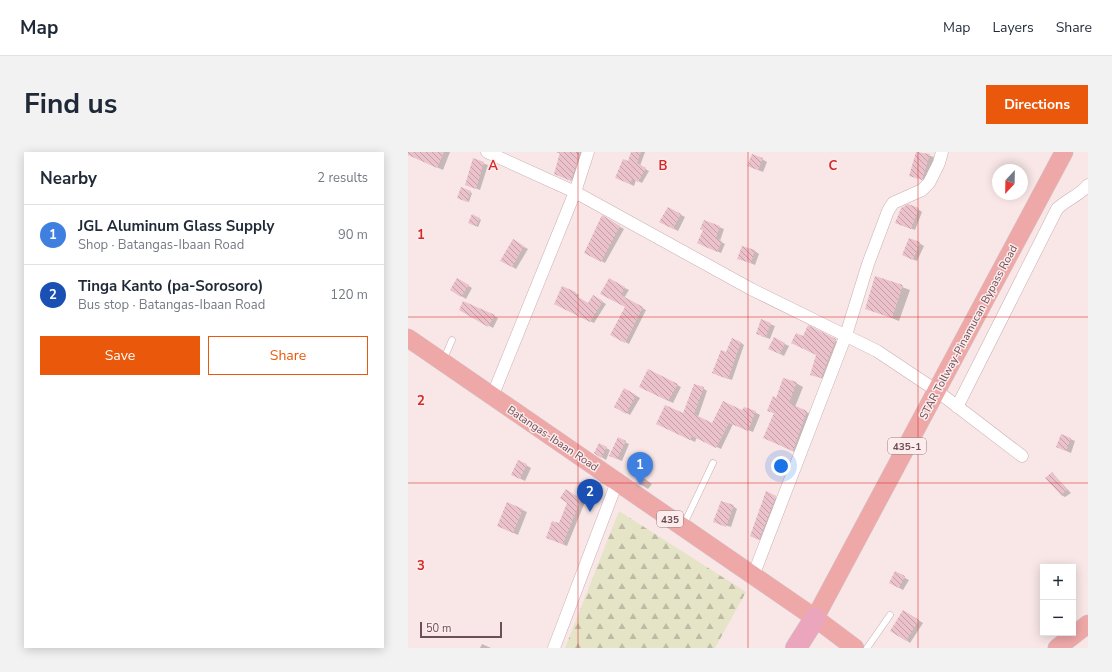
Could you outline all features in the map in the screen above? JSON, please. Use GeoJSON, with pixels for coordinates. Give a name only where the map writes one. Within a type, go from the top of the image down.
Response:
{"type":"FeatureCollection","features":[{"type":"Feature","properties":{"kind":"highway"},"geometry":{"type":"LineString","coordinates":[[796,648],[815,618]]}},
{"type":"Feature","properties":{"kind":"highway"},"geometry":{"type":"LineString","coordinates":[[801,648],[815,618]]}},
{"type":"Feature","properties":{"kind":"main road","name":"STAR Tollway-Pinamucan Bypass Road"},"geometry":{"type":"LineString","coordinates":[[815,618],[1064,152]]}},
{"type":"Feature","properties":{"kind":"main road","name":"Batangas-Ibaan Road"},"geometry":{"type":"LineString","coordinates":[[408,338],[682,528],[815,618],[855,648]]}},
{"type":"Feature","properties":{"kind":"main road"},"geometry":{"type":"LineString","coordinates":[[1057,648],[1088,624]]}},
{"type":"Feature","properties":{"kind":"street"},"geometry":{"type":"LineString","coordinates":[[487,152],[575,192],[751,289],[876,351],[937,391],[1022,456]]}},
{"type":"Feature","properties":{"kind":"street"},"geometry":{"type":"LineString","coordinates":[[492,397],[575,192],[588,152]]}},
{"type":"Feature","properties":{"kind":"street"},"geometry":{"type":"LineString","coordinates":[[753,576],[846,335],[868,264],[888,211],[893,203],[922,190],[929,183],[939,163],[942,152]]}},
{"type":"Feature","properties":{"kind":"street"},"geometry":{"type":"LineString","coordinates":[[957,407],[1057,209],[1062,204],[1076,197],[1088,185]]}},
{"type":"Feature","properties":{"kind":"street"},"geometry":{"type":"LineString","coordinates":[[554,648],[617,482]]}},
{"type":"Feature","properties":{"kind":"lane"},"geometry":{"type":"LineString","coordinates":[[442,362],[452,340]]}},
{"type":"Feature","properties":{"kind":"lane"},"geometry":{"type":"LineString","coordinates":[[682,528],[713,463]]}},
{"type":"Feature","properties":{"kind":"lane"},"geometry":{"type":"LineString","coordinates":[[866,648],[890,615]]}},
{"type":"Feature","properties":{"kind":"green space"},"geometry":{"type":"Polygon","coordinates":[[[619,511],[746,592],[715,648],[565,648],[619,511]]]}},
{"type":"Feature","properties":{"kind":"building"},"geometry":{"type":"Polygon","coordinates":[[[408,152],[444,152],[437,168],[408,155],[408,152]]]}},
{"type":"Feature","properties":{"kind":"building"},"geometry":{"type":"Polygon","coordinates":[[[560,152],[580,152],[571,181],[554,174],[560,152]]]}},
{"type":"Feature","properties":{"kind":"building"},"geometry":{"type":"Polygon","coordinates":[[[631,152],[641,152],[637,163],[646,168],[638,182],[632,179],[630,184],[615,178],[623,159],[628,161],[631,152]]]}},
{"type":"Feature","properties":{"kind":"building"},"geometry":{"type":"Polygon","coordinates":[[[916,152],[930,154],[922,180],[909,176],[916,152]]]}},
{"type":"Feature","properties":{"kind":"building"},"geometry":{"type":"Polygon","coordinates":[[[752,154],[763,158],[758,170],[747,166],[752,154]]]}},
{"type":"Feature","properties":{"kind":"building"},"geometry":{"type":"Polygon","coordinates":[[[473,158],[484,162],[476,189],[465,185],[473,158]]]}},
{"type":"Feature","properties":{"kind":"building"},"geometry":{"type":"Polygon","coordinates":[[[461,187],[471,191],[467,202],[457,198],[461,187]]]}},
{"type":"Feature","properties":{"kind":"building"},"geometry":{"type":"Polygon","coordinates":[[[908,204],[919,208],[911,229],[895,223],[901,208],[908,204]]]}},
{"type":"Feature","properties":{"kind":"building"},"geometry":{"type":"Polygon","coordinates":[[[668,207],[681,214],[673,229],[659,222],[668,207]]]}},
{"type":"Feature","properties":{"kind":"building"},"geometry":{"type":"Polygon","coordinates":[[[472,214],[480,218],[476,226],[468,223],[472,214]]]}},
{"type":"Feature","properties":{"kind":"building"},"geometry":{"type":"Polygon","coordinates":[[[602,215],[620,226],[601,262],[584,253],[602,215]]]}},
{"type":"Feature","properties":{"kind":"building"},"geometry":{"type":"Polygon","coordinates":[[[704,220],[720,226],[716,238],[722,241],[717,252],[697,243],[703,230],[700,229],[704,220]]]}},
{"type":"Feature","properties":{"kind":"building"},"geometry":{"type":"Polygon","coordinates":[[[909,238],[920,242],[913,260],[902,255],[909,238]]]}},
{"type":"Feature","properties":{"kind":"building"},"geometry":{"type":"Polygon","coordinates":[[[513,239],[524,246],[512,267],[500,261],[513,239]]]}},
{"type":"Feature","properties":{"kind":"building"},"geometry":{"type":"Polygon","coordinates":[[[742,246],[755,250],[751,263],[737,259],[742,246]]]}},
{"type":"Feature","properties":{"kind":"building"},"geometry":{"type":"Polygon","coordinates":[[[875,276],[903,285],[892,318],[865,309],[875,276]]]}},
{"type":"Feature","properties":{"kind":"building"},"geometry":{"type":"Polygon","coordinates":[[[457,278],[469,285],[461,297],[450,290],[457,278]]]}},
{"type":"Feature","properties":{"kind":"building"},"geometry":{"type":"Polygon","coordinates":[[[609,278],[625,287],[621,295],[643,307],[625,343],[610,335],[625,307],[600,294],[609,278]]]}},
{"type":"Feature","properties":{"kind":"building"},"geometry":{"type":"Polygon","coordinates":[[[562,286],[576,292],[575,295],[588,303],[593,295],[603,301],[590,322],[554,304],[562,286]]]}},
{"type":"Feature","properties":{"kind":"building"},"geometry":{"type":"Polygon","coordinates":[[[463,301],[495,315],[488,327],[459,310],[463,301]]]}},
{"type":"Feature","properties":{"kind":"building"},"geometry":{"type":"Polygon","coordinates":[[[761,319],[771,323],[766,337],[756,334],[761,319]]]}},
{"type":"Feature","properties":{"kind":"building"},"geometry":{"type":"Polygon","coordinates":[[[808,325],[836,339],[821,378],[810,375],[816,355],[791,343],[796,333],[803,336],[808,325]]]}},
{"type":"Feature","properties":{"kind":"building"},"geometry":{"type":"Polygon","coordinates":[[[774,337],[785,343],[780,354],[768,349],[774,337]]]}},
{"type":"Feature","properties":{"kind":"building"},"geometry":{"type":"Polygon","coordinates":[[[732,338],[741,342],[728,379],[712,373],[721,350],[726,352],[732,338]]]}},
{"type":"Feature","properties":{"kind":"building"},"geometry":{"type":"Polygon","coordinates":[[[648,369],[678,384],[668,401],[639,387],[648,369]]]}},
{"type":"Feature","properties":{"kind":"building"},"geometry":{"type":"Polygon","coordinates":[[[783,378],[797,382],[789,403],[807,411],[793,451],[763,438],[774,413],[767,411],[773,396],[776,398],[783,378]]]}},
{"type":"Feature","properties":{"kind":"building"},"geometry":{"type":"Polygon","coordinates":[[[694,384],[704,387],[694,414],[712,423],[723,401],[742,410],[744,407],[756,411],[748,431],[729,423],[716,448],[692,436],[690,440],[656,424],[665,405],[683,413],[694,384]]]}},
{"type":"Feature","properties":{"kind":"building"},"geometry":{"type":"Polygon","coordinates":[[[624,388],[636,395],[626,414],[614,407],[624,388]]]}},
{"type":"Feature","properties":{"kind":"building"},"geometry":{"type":"Polygon","coordinates":[[[1061,434],[1071,438],[1066,451],[1056,447],[1061,434]]]}},
{"type":"Feature","properties":{"kind":"building"},"geometry":{"type":"Polygon","coordinates":[[[618,437],[626,441],[617,459],[609,456],[618,437]]]}},
{"type":"Feature","properties":{"kind":"building"},"geometry":{"type":"Polygon","coordinates":[[[599,443],[607,447],[601,458],[594,453],[599,443]]]}},
{"type":"Feature","properties":{"kind":"building"},"geometry":{"type":"Polygon","coordinates":[[[518,460],[527,464],[520,479],[511,475],[518,460]]]}},
{"type":"Feature","properties":{"kind":"building"},"geometry":{"type":"Polygon","coordinates":[[[1052,472],[1067,490],[1061,495],[1045,478],[1052,472]]]}},
{"type":"Feature","properties":{"kind":"building"},"geometry":{"type":"Polygon","coordinates":[[[566,489],[581,499],[563,544],[546,538],[552,521],[559,523],[567,503],[560,498],[566,489]]]}},
{"type":"Feature","properties":{"kind":"building"},"geometry":{"type":"Polygon","coordinates":[[[766,491],[776,496],[759,540],[750,536],[766,491]]]}},
{"type":"Feature","properties":{"kind":"building"},"geometry":{"type":"Polygon","coordinates":[[[721,501],[734,505],[726,527],[713,522],[721,501]]]}},
{"type":"Feature","properties":{"kind":"building"},"geometry":{"type":"Polygon","coordinates":[[[507,502],[523,509],[513,533],[497,526],[507,502]]]}},
{"type":"Feature","properties":{"kind":"building"},"geometry":{"type":"Polygon","coordinates":[[[895,571],[905,576],[899,588],[889,583],[895,571]]]}},
{"type":"Feature","properties":{"kind":"building"},"geometry":{"type":"Polygon","coordinates":[[[903,610],[919,620],[906,641],[890,631],[903,610]]]}},
{"type":"Feature","properties":{"kind":"place","name":"JGL Aluminum Glass Supply"},"geometry":{"type":"Point","coordinates":[640,485]}},
{"type":"Feature","properties":{"kind":"place","name":"Tinga Kanto (pa-Sorosoro)"},"geometry":{"type":"Point","coordinates":[590,512]}}]}
